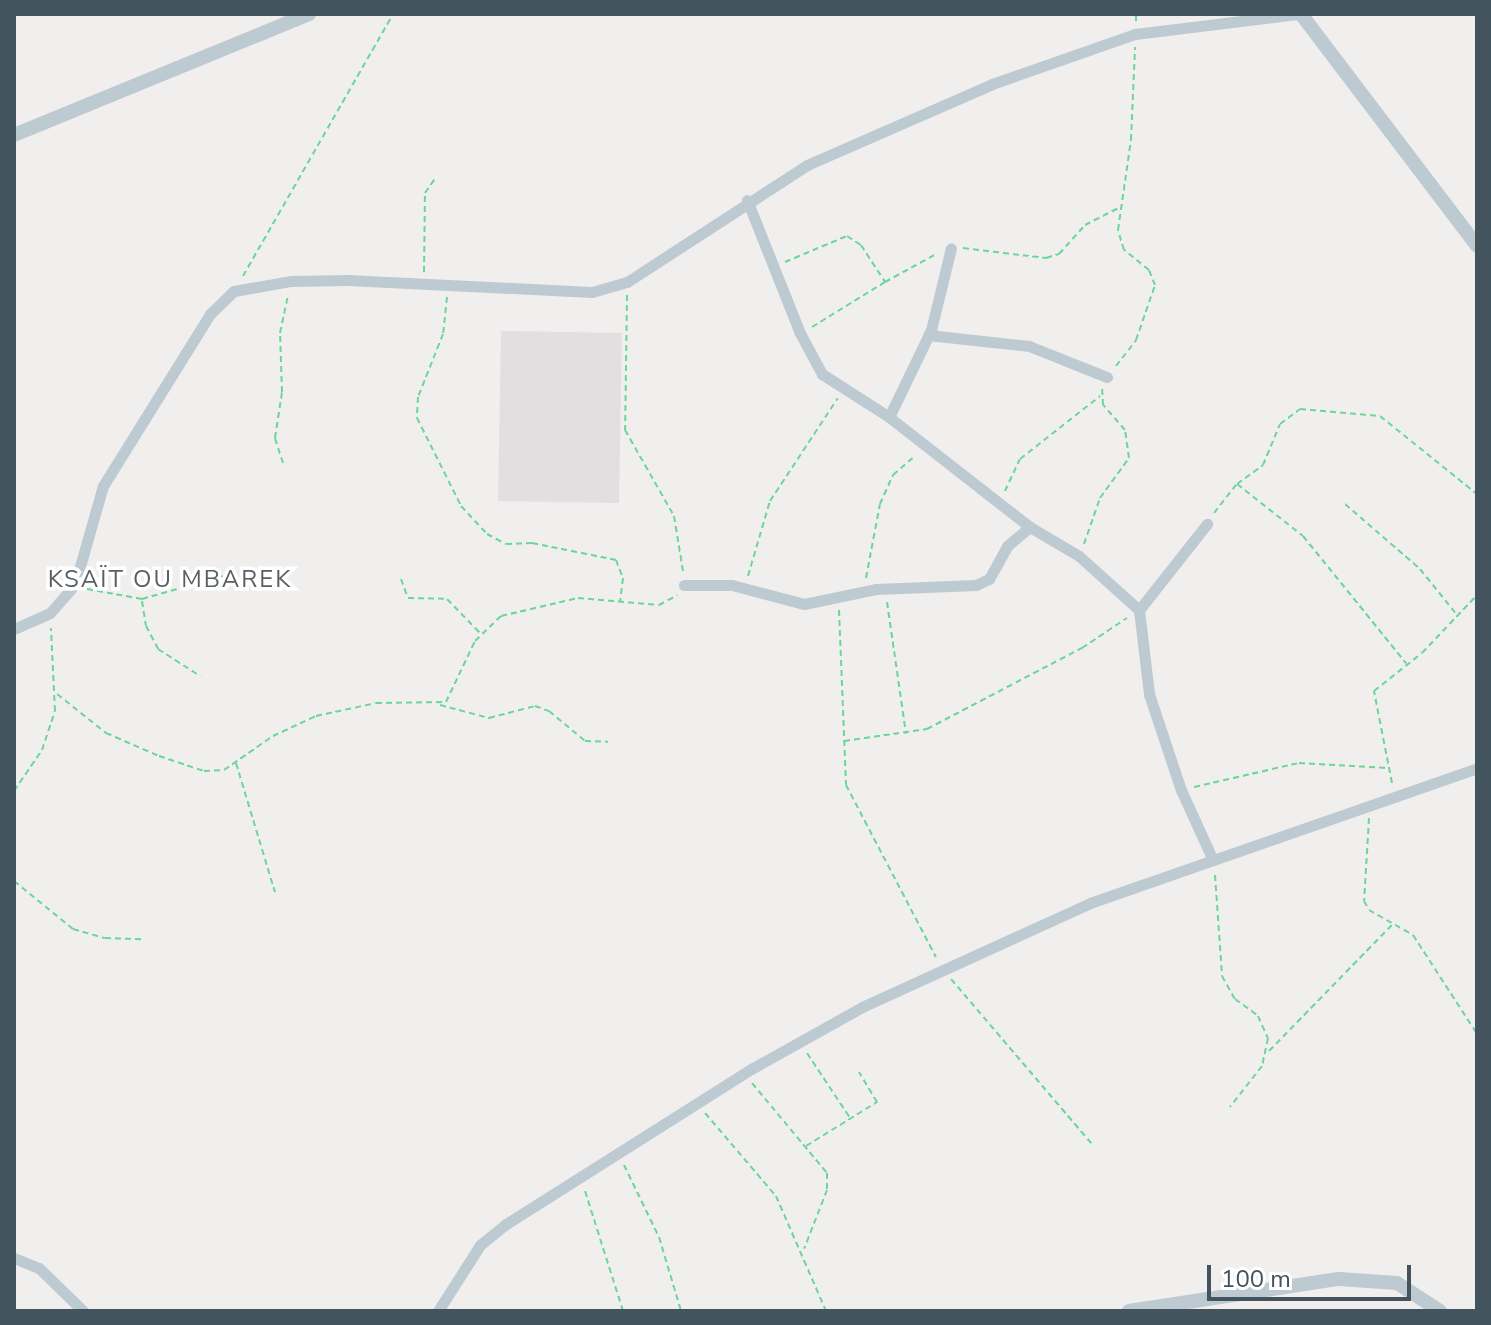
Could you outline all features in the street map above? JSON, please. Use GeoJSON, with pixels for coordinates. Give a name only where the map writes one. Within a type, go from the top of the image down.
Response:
{"type":"FeatureCollection","features":[{"type":"Feature","properties":{"kind":"street"},"geometry":{"type":"LineString","coordinates":[[14,135],[309,14]]}},
{"type":"Feature","properties":{"kind":"street"},"geometry":{"type":"LineString","coordinates":[[14,629],[50,613],[75,584],[103,486],[210,314],[234,291],[291,281],[576,293],[627,282],[747,200],[807,165],[908,118],[1135,34],[1300,14],[1477,246]]}},
{"type":"Feature","properties":{"kind":"street"},"geometry":{"type":"LineString","coordinates":[[747,200],[800,333],[822,374],[889,417],[1030,527],[1079,556],[1139,610],[1149,694],[1181,790],[1212,858]]}},
{"type":"Feature","properties":{"kind":"street"},"geometry":{"type":"LineString","coordinates":[[889,417],[928,335],[951,248]]}},
{"type":"Feature","properties":{"kind":"street"},"geometry":{"type":"LineString","coordinates":[[928,335],[1029,346],[1107,377]]}},
{"type":"Feature","properties":{"kind":"street"},"geometry":{"type":"LineString","coordinates":[[1139,610],[1207,524]]}},
{"type":"Feature","properties":{"kind":"street"},"geometry":{"type":"LineString","coordinates":[[684,585],[746,589],[804,604],[865,591],[982,583],[1007,546],[1030,527]]}},
{"type":"Feature","properties":{"kind":"street"},"geometry":{"type":"LineString","coordinates":[[438,1311],[480,1245],[617,1153],[744,1073],[800,1042],[943,969],[1090,903],[1477,768]]}},
{"type":"Feature","properties":{"kind":"street"},"geometry":{"type":"LineString","coordinates":[[14,1258],[39,1268],[83,1311]]}},
{"type":"Feature","properties":{"kind":"street"},"geometry":{"type":"LineString","coordinates":[[1129,1311],[1339,1279],[1397,1283],[1440,1311]]}},
{"type":"Feature","properties":{"kind":"path"},"geometry":{"type":"LineString","coordinates":[[234,291],[393,14]]}},
{"type":"Feature","properties":{"kind":"path"},"geometry":{"type":"LineString","coordinates":[[996,501],[1008,487],[1020,459],[1101,395],[1107,377],[1136,340],[1155,285],[1149,270],[1124,250],[1118,230],[1134,111],[1136,14]]}},
{"type":"Feature","properties":{"kind":"path"},"geometry":{"type":"LineString","coordinates":[[424,287],[423,203],[436,177]]}},
{"type":"Feature","properties":{"kind":"path"},"geometry":{"type":"LineString","coordinates":[[283,463],[275,438],[282,392],[280,333],[291,281]]}},
{"type":"Feature","properties":{"kind":"path"},"geometry":{"type":"LineString","coordinates":[[439,705],[452,697],[480,633],[501,616],[578,598],[659,605],[674,599],[684,585],[674,516],[625,430],[627,282]]}},
{"type":"Feature","properties":{"kind":"path"},"geometry":{"type":"LineString","coordinates":[[800,333],[885,282]]}},
{"type":"Feature","properties":{"kind":"path"},"geometry":{"type":"LineString","coordinates":[[448,288],[443,334],[418,397],[417,418],[447,482],[471,518],[506,544],[532,543],[616,560],[623,578],[620,603]]}},
{"type":"Feature","properties":{"kind":"path"},"geometry":{"type":"LineString","coordinates":[[746,589],[770,501],[844,390]]}},
{"type":"Feature","properties":{"kind":"path"},"geometry":{"type":"LineString","coordinates":[[1079,556],[1100,498],[1129,458],[1125,430],[1101,395]]}},
{"type":"Feature","properties":{"kind":"path"},"geometry":{"type":"LineString","coordinates":[[1207,524],[1237,484],[1263,465],[1280,424],[1300,409],[1380,416],[1477,494]]}},
{"type":"Feature","properties":{"kind":"path"},"geometry":{"type":"LineString","coordinates":[[865,591],[869,544],[880,504],[893,475],[926,446]]}},
{"type":"Feature","properties":{"kind":"path"},"geometry":{"type":"LineString","coordinates":[[1237,484],[1303,536],[1406,663]]}},
{"type":"Feature","properties":{"kind":"path"},"geometry":{"type":"LineString","coordinates":[[1345,504],[1420,569],[1457,615]]}},
{"type":"Feature","properties":{"kind":"path"},"geometry":{"type":"LineString","coordinates":[[75,584],[142,599],[223,576]]}},
{"type":"Feature","properties":{"kind":"path"},"geometry":{"type":"LineString","coordinates":[[401,579],[408,598],[442,596],[480,633]]}},
{"type":"Feature","properties":{"kind":"path"},"geometry":{"type":"LineString","coordinates":[[885,589],[906,735]]}},
{"type":"Feature","properties":{"kind":"path"},"geometry":{"type":"LineString","coordinates":[[1395,796],[1373,696],[1477,595]]}},
{"type":"Feature","properties":{"kind":"path"},"geometry":{"type":"LineString","coordinates":[[838,597],[843,742],[851,801],[943,969],[1091,1143]]}},
{"type":"Feature","properties":{"kind":"path"},"geometry":{"type":"LineString","coordinates":[[142,599],[146,626],[158,649],[200,676]]}},
{"type":"Feature","properties":{"kind":"path"},"geometry":{"type":"LineString","coordinates":[[843,742],[906,735],[987,700],[1139,610]]}},
{"type":"Feature","properties":{"kind":"path"},"geometry":{"type":"LineString","coordinates":[[14,791],[42,750],[57,694],[50,613]]}},
{"type":"Feature","properties":{"kind":"path"},"geometry":{"type":"LineString","coordinates":[[57,694],[106,733],[204,771],[224,770],[273,736],[316,716],[376,703],[439,705],[489,718],[535,706],[549,711],[585,741],[608,742]]}},
{"type":"Feature","properties":{"kind":"path"},"geometry":{"type":"LineString","coordinates":[[236,762],[275,892]]}},
{"type":"Feature","properties":{"kind":"path"},"geometry":{"type":"LineString","coordinates":[[1181,790],[1299,763],[1388,768]]}},
{"type":"Feature","properties":{"kind":"path"},"geometry":{"type":"LineString","coordinates":[[1370,804],[1364,901],[1413,935],[1477,1034]]}},
{"type":"Feature","properties":{"kind":"path"},"geometry":{"type":"LineString","coordinates":[[1212,858],[1222,976],[1235,999],[1258,1016],[1268,1052]]}},
{"type":"Feature","properties":{"kind":"path"},"geometry":{"type":"LineString","coordinates":[[14,881],[73,929],[105,938],[143,939]]}},
{"type":"Feature","properties":{"kind":"path"},"geometry":{"type":"LineString","coordinates":[[1230,1107],[1268,1052],[1393,923]]}},
{"type":"Feature","properties":{"kind":"path"},"geometry":{"type":"LineString","coordinates":[[800,1042],[851,1119]]}},
{"type":"Feature","properties":{"kind":"path"},"geometry":{"type":"LineString","coordinates":[[805,1146],[877,1102],[859,1072]]}},
{"type":"Feature","properties":{"kind":"path"},"geometry":{"type":"LineString","coordinates":[[744,1073],[830,1181],[804,1251]]}},
{"type":"Feature","properties":{"kind":"path"},"geometry":{"type":"LineString","coordinates":[[697,1103],[776,1196],[804,1251],[826,1311]]}},
{"type":"Feature","properties":{"kind":"path"},"geometry":{"type":"LineString","coordinates":[[617,1153],[659,1237],[681,1311]]}},
{"type":"Feature","properties":{"kind":"path"},"geometry":{"type":"LineString","coordinates":[[579,1179],[623,1311]]}},
{"type":"Feature","properties":{"kind":"shaded area"},"geometry":{"type":"Polygon","coordinates":[[[501,331],[622,333],[619,503],[498,501],[501,331]]]}},
{"type":"Feature","properties":{"kind":"district","name":"KSAÏT OU MBAREK"},"geometry":{"type":"Point","coordinates":[170,580]}}]}
